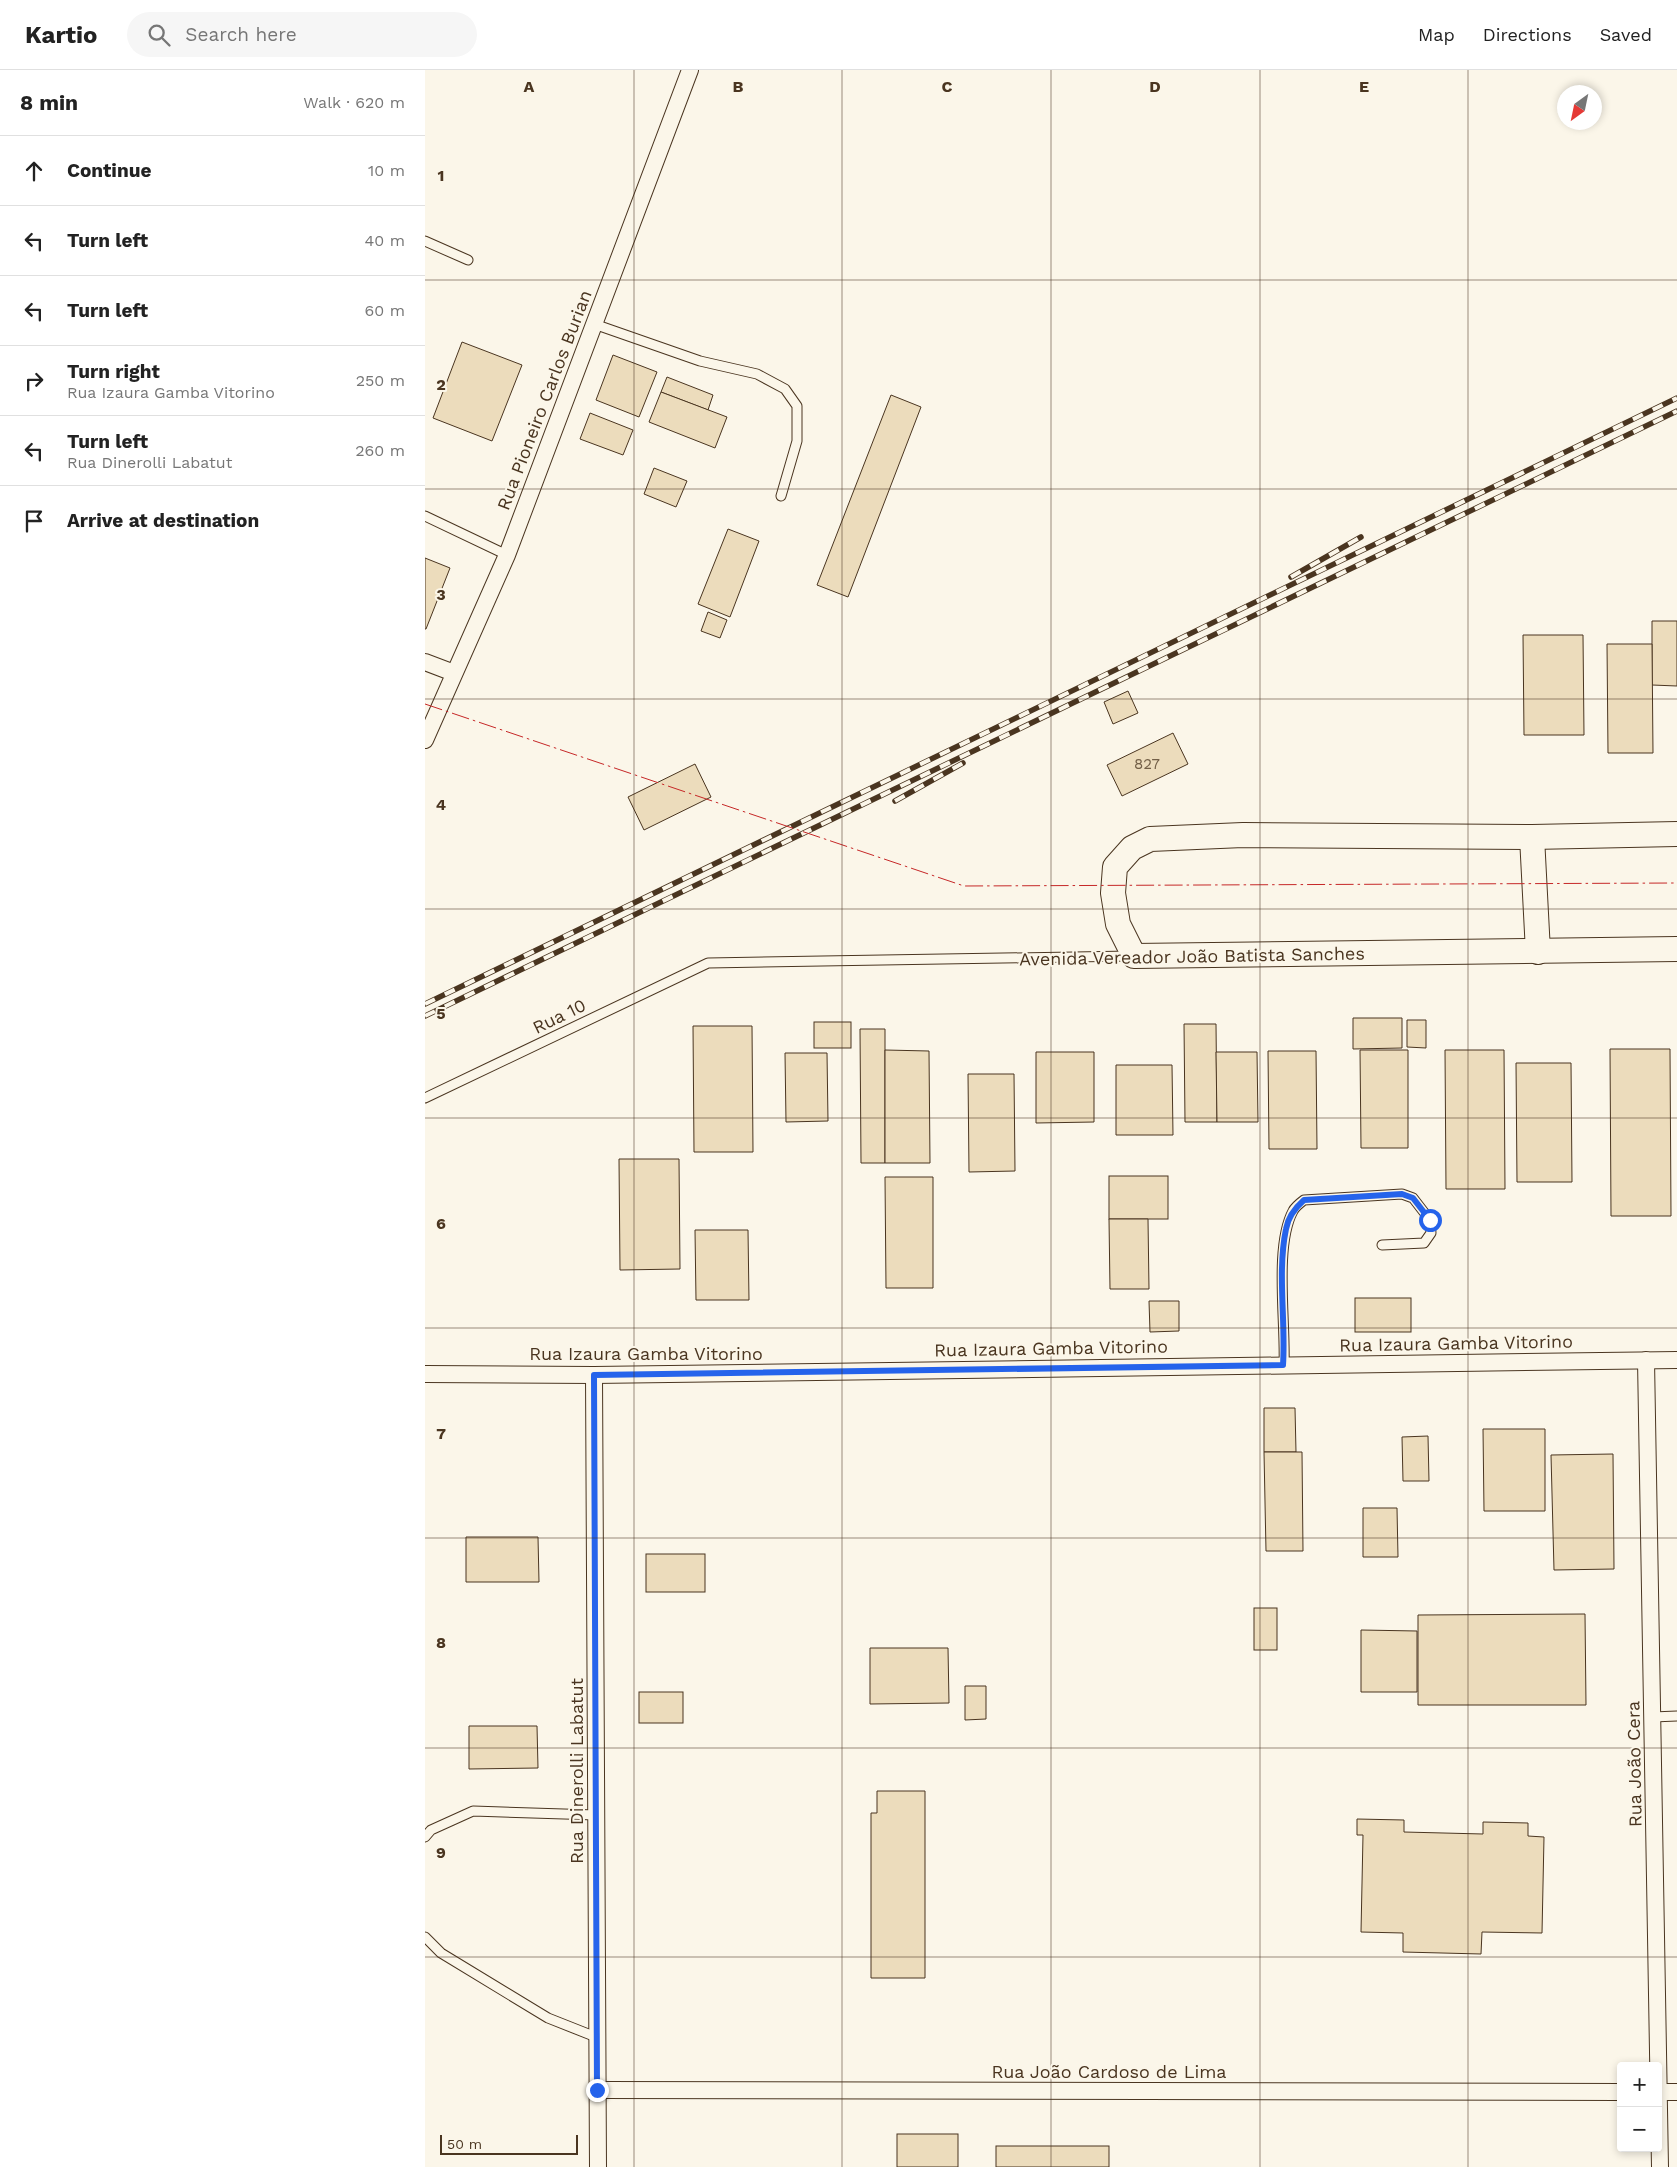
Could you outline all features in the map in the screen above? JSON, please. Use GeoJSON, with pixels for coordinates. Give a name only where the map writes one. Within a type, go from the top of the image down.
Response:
{"type":"FeatureCollection","features":[{"type":"Feature","properties":{"kind":"street","name":"Rua Pioneiro Carlos Burian"},"geometry":{"type":"LineString","coordinates":[[425,740],[507,555],[690,70]]}},
{"type":"Feature","properties":{"kind":"street"},"geometry":{"type":"LineString","coordinates":[[425,662],[455,673]]}},
{"type":"Feature","properties":{"kind":"street"},"geometry":{"type":"LineString","coordinates":[[1134,956],[1118,924],[1113,893],[1115,867],[1132,848],[1150,839],[1243,835],[1532,838],[1677,834]]}},
{"type":"Feature","properties":{"kind":"street"},"geometry":{"type":"LineString","coordinates":[[1532,838],[1538,952]]}},
{"type":"Feature","properties":{"kind":"street","name":"Avenida Vereador João Batista Sanches"},"geometry":{"type":"LineString","coordinates":[[1134,956],[1677,949]]}},
{"type":"Feature","properties":{"kind":"street","name":"Rua João Cera"},"geometry":{"type":"LineString","coordinates":[[1646,1360],[1659,2062]]}},
{"type":"Feature","properties":{"kind":"street","name":"Rua Izaura Gamba Vitorino"},"geometry":{"type":"LineString","coordinates":[[425,1374],[594,1375],[1677,1360]]}},
{"type":"Feature","properties":{"kind":"street","name":"Rua Dinerolli Labatut"},"geometry":{"type":"LineString","coordinates":[[594,1375],[598,2167]]}},
{"type":"Feature","properties":{"kind":"street","name":"Rua João Cardoso de Lima"},"geometry":{"type":"LineString","coordinates":[[597,2090],[1617,2092]]}},
{"type":"Feature","properties":{"kind":"street"},"geometry":{"type":"LineString","coordinates":[[1662,2092],[1677,2092]]}},
{"type":"Feature","properties":{"kind":"street","name":"Rua João Cera"},"geometry":{"type":"LineString","coordinates":[[1659,2107],[1660,2167]]}},
{"type":"Feature","properties":{"kind":"lane"},"geometry":{"type":"LineString","coordinates":[[425,241],[468,260]]}},
{"type":"Feature","properties":{"kind":"lane"},"geometry":{"type":"LineString","coordinates":[[594,324],[700,361],[757,374],[785,389],[797,406],[797,440],[781,496]]}},
{"type":"Feature","properties":{"kind":"lane"},"geometry":{"type":"LineString","coordinates":[[425,516],[507,555]]}},
{"type":"Feature","properties":{"kind":"lane","name":"Avenida Vereador João Batista Sanches"},"geometry":{"type":"LineString","coordinates":[[708,963],[1134,956]]}},
{"type":"Feature","properties":{"kind":"lane","name":"Rua 10"},"geometry":{"type":"LineString","coordinates":[[425,1098],[708,963]]}},
{"type":"Feature","properties":{"kind":"lane"},"geometry":{"type":"LineString","coordinates":[[1283,1365],[1283,1262],[1286,1228],[1294,1209],[1304,1200],[1402,1194],[1413,1198],[1430,1220],[1431,1234],[1424,1243],[1382,1245]]}},
{"type":"Feature","properties":{"kind":"lane"},"geometry":{"type":"LineString","coordinates":[[1653,1717],[1677,1716]]}},
{"type":"Feature","properties":{"kind":"lane"},"geometry":{"type":"LineString","coordinates":[[425,1837],[431,1830],[473,1811],[596,1815]]}},
{"type":"Feature","properties":{"kind":"lane"},"geometry":{"type":"LineString","coordinates":[[425,1937],[441,1953],[548,2018],[597,2037]]}},
{"type":"Feature","properties":{"kind":"building"},"geometry":{"type":"Polygon","coordinates":[[[462,342],[522,365],[492,441],[433,418],[462,342]]]}},
{"type":"Feature","properties":{"kind":"building"},"geometry":{"type":"Polygon","coordinates":[[[613,355],[657,372],[639,417],[596,400],[613,355]]]}},
{"type":"Feature","properties":{"kind":"building"},"geometry":{"type":"Polygon","coordinates":[[[667,377],[713,395],[708,410],[661,392],[667,377]]]}},
{"type":"Feature","properties":{"kind":"building"},"geometry":{"type":"Polygon","coordinates":[[[661,392],[727,417],[715,448],[649,422],[661,392]]]}},
{"type":"Feature","properties":{"kind":"building"},"geometry":{"type":"Polygon","coordinates":[[[891,395],[921,407],[848,597],[817,585],[891,395]]]}},
{"type":"Feature","properties":{"kind":"building"},"geometry":{"type":"Polygon","coordinates":[[[590,413],[633,430],[623,455],[580,439],[590,413]]]}},
{"type":"Feature","properties":{"kind":"building"},"geometry":{"type":"Polygon","coordinates":[[[654,468],[687,481],[676,507],[644,494],[654,468]]]}},
{"type":"Feature","properties":{"kind":"building"},"geometry":{"type":"Polygon","coordinates":[[[728,529],[759,541],[730,617],[698,604],[728,529]]]}},
{"type":"Feature","properties":{"kind":"building"},"geometry":{"type":"Polygon","coordinates":[[[425,558],[450,568],[426,629],[425,629],[425,558]]]}},
{"type":"Feature","properties":{"kind":"building"},"geometry":{"type":"Polygon","coordinates":[[[708,612],[727,620],[720,638],[701,631],[708,612]]]}},
{"type":"Feature","properties":{"kind":"building"},"geometry":{"type":"Polygon","coordinates":[[[1652,621],[1677,621],[1677,686],[1652,685],[1652,621]]]}},
{"type":"Feature","properties":{"kind":"building"},"geometry":{"type":"Polygon","coordinates":[[[1523,635],[1583,635],[1584,735],[1524,735],[1523,635]]]}},
{"type":"Feature","properties":{"kind":"building"},"geometry":{"type":"Polygon","coordinates":[[[1607,644],[1652,644],[1653,753],[1608,753],[1607,644]]]}},
{"type":"Feature","properties":{"kind":"building"},"geometry":{"type":"Polygon","coordinates":[[[1128,691],[1138,713],[1113,724],[1104,702],[1128,691]]]}},
{"type":"Feature","properties":{"kind":"building"},"geometry":{"type":"Polygon","coordinates":[[[1173,733],[1188,764],[1122,796],[1107,765],[1173,733]]]}},
{"type":"Feature","properties":{"kind":"building"},"geometry":{"type":"Polygon","coordinates":[[[695,764],[711,797],[644,830],[628,797],[695,764]]]}},
{"type":"Feature","properties":{"kind":"building"},"geometry":{"type":"Polygon","coordinates":[[[1353,1018],[1402,1018],[1402,1048],[1353,1049],[1353,1018]]]}},
{"type":"Feature","properties":{"kind":"building"},"geometry":{"type":"Polygon","coordinates":[[[1407,1020],[1426,1020],[1426,1048],[1407,1047],[1407,1020]]]}},
{"type":"Feature","properties":{"kind":"building"},"geometry":{"type":"Polygon","coordinates":[[[814,1022],[851,1022],[851,1048],[814,1048],[814,1022]]]}},
{"type":"Feature","properties":{"kind":"building"},"geometry":{"type":"Polygon","coordinates":[[[1184,1024],[1216,1024],[1217,1122],[1185,1122],[1184,1024]]]}},
{"type":"Feature","properties":{"kind":"building"},"geometry":{"type":"Polygon","coordinates":[[[693,1026],[752,1026],[753,1152],[694,1152],[693,1026]]]}},
{"type":"Feature","properties":{"kind":"building"},"geometry":{"type":"Polygon","coordinates":[[[860,1029],[885,1029],[885,1163],[861,1163],[860,1029]]]}},
{"type":"Feature","properties":{"kind":"building"},"geometry":{"type":"Polygon","coordinates":[[[1610,1049],[1670,1049],[1671,1216],[1611,1216],[1610,1049]]]}},
{"type":"Feature","properties":{"kind":"building"},"geometry":{"type":"Polygon","coordinates":[[[885,1050],[929,1051],[930,1163],[885,1163],[885,1050]]]}},
{"type":"Feature","properties":{"kind":"building"},"geometry":{"type":"Polygon","coordinates":[[[1360,1050],[1408,1050],[1408,1148],[1361,1148],[1360,1050]]]}},
{"type":"Feature","properties":{"kind":"building"},"geometry":{"type":"Polygon","coordinates":[[[1445,1050],[1504,1050],[1505,1189],[1446,1189],[1445,1050]]]}},
{"type":"Feature","properties":{"kind":"building"},"geometry":{"type":"Polygon","coordinates":[[[1268,1051],[1316,1051],[1317,1149],[1269,1149],[1268,1051]]]}},
{"type":"Feature","properties":{"kind":"building"},"geometry":{"type":"Polygon","coordinates":[[[1036,1052],[1094,1052],[1094,1122],[1036,1123],[1036,1052]]]}},
{"type":"Feature","properties":{"kind":"building"},"geometry":{"type":"Polygon","coordinates":[[[1216,1052],[1257,1052],[1258,1122],[1217,1122],[1216,1052]]]}},
{"type":"Feature","properties":{"kind":"building"},"geometry":{"type":"Polygon","coordinates":[[[785,1053],[827,1053],[828,1121],[786,1122],[785,1053]]]}},
{"type":"Feature","properties":{"kind":"building"},"geometry":{"type":"Polygon","coordinates":[[[1516,1063],[1571,1063],[1572,1182],[1517,1182],[1516,1063]]]}},
{"type":"Feature","properties":{"kind":"building"},"geometry":{"type":"Polygon","coordinates":[[[1116,1065],[1172,1065],[1173,1135],[1116,1135],[1116,1065]]]}},
{"type":"Feature","properties":{"kind":"building"},"geometry":{"type":"Polygon","coordinates":[[[968,1074],[1014,1074],[1015,1171],[969,1172],[968,1074]]]}},
{"type":"Feature","properties":{"kind":"building"},"geometry":{"type":"Polygon","coordinates":[[[619,1159],[679,1159],[680,1269],[620,1270],[619,1159]]]}},
{"type":"Feature","properties":{"kind":"building"},"geometry":{"type":"Polygon","coordinates":[[[1109,1176],[1168,1176],[1168,1219],[1109,1219],[1109,1176]]]}},
{"type":"Feature","properties":{"kind":"building"},"geometry":{"type":"Polygon","coordinates":[[[885,1177],[933,1177],[933,1288],[886,1288],[885,1177]]]}},
{"type":"Feature","properties":{"kind":"building"},"geometry":{"type":"Polygon","coordinates":[[[1109,1219],[1148,1219],[1149,1289],[1110,1289],[1109,1219]]]}},
{"type":"Feature","properties":{"kind":"building"},"geometry":{"type":"Polygon","coordinates":[[[695,1230],[748,1230],[749,1300],[696,1300],[695,1230]]]}},
{"type":"Feature","properties":{"kind":"building"},"geometry":{"type":"Polygon","coordinates":[[[1355,1298],[1411,1298],[1411,1332],[1355,1332],[1355,1298]]]}},
{"type":"Feature","properties":{"kind":"building"},"geometry":{"type":"Polygon","coordinates":[[[1149,1301],[1179,1301],[1179,1331],[1150,1332],[1149,1301]]]}},
{"type":"Feature","properties":{"kind":"building"},"geometry":{"type":"Polygon","coordinates":[[[1264,1408],[1295,1408],[1296,1452],[1264,1452],[1264,1408]]]}},
{"type":"Feature","properties":{"kind":"building"},"geometry":{"type":"Polygon","coordinates":[[[1483,1429],[1545,1429],[1545,1511],[1484,1511],[1483,1429]]]}},
{"type":"Feature","properties":{"kind":"building"},"geometry":{"type":"Polygon","coordinates":[[[1428,1436],[1429,1481],[1403,1481],[1402,1437],[1428,1436]]]}},
{"type":"Feature","properties":{"kind":"building"},"geometry":{"type":"Polygon","coordinates":[[[1264,1452],[1302,1452],[1303,1551],[1266,1551],[1264,1452]]]}},
{"type":"Feature","properties":{"kind":"building"},"geometry":{"type":"Polygon","coordinates":[[[1613,1454],[1614,1569],[1554,1570],[1551,1455],[1613,1454]]]}},
{"type":"Feature","properties":{"kind":"building"},"geometry":{"type":"Polygon","coordinates":[[[1363,1508],[1397,1508],[1398,1557],[1363,1557],[1363,1508]]]}},
{"type":"Feature","properties":{"kind":"building"},"geometry":{"type":"Polygon","coordinates":[[[466,1537],[538,1537],[539,1582],[466,1582],[466,1537]]]}},
{"type":"Feature","properties":{"kind":"building"},"geometry":{"type":"Polygon","coordinates":[[[646,1554],[705,1554],[705,1592],[646,1592],[646,1554]]]}},
{"type":"Feature","properties":{"kind":"building"},"geometry":{"type":"Polygon","coordinates":[[[1254,1608],[1277,1608],[1277,1650],[1254,1650],[1254,1608]]]}},
{"type":"Feature","properties":{"kind":"building"},"geometry":{"type":"Polygon","coordinates":[[[1585,1614],[1586,1705],[1418,1705],[1418,1615],[1585,1614]]]}},
{"type":"Feature","properties":{"kind":"building"},"geometry":{"type":"Polygon","coordinates":[[[1361,1630],[1417,1631],[1417,1692],[1361,1692],[1361,1630]]]}},
{"type":"Feature","properties":{"kind":"building"},"geometry":{"type":"Polygon","coordinates":[[[870,1648],[948,1648],[949,1703],[870,1704],[870,1648]]]}},
{"type":"Feature","properties":{"kind":"building"},"geometry":{"type":"Polygon","coordinates":[[[965,1686],[986,1686],[986,1719],[965,1720],[965,1686]]]}},
{"type":"Feature","properties":{"kind":"building"},"geometry":{"type":"Polygon","coordinates":[[[639,1692],[683,1692],[683,1723],[639,1723],[639,1692]]]}},
{"type":"Feature","properties":{"kind":"building"},"geometry":{"type":"Polygon","coordinates":[[[469,1726],[537,1726],[538,1768],[469,1769],[469,1726]]]}},
{"type":"Feature","properties":{"kind":"building"},"geometry":{"type":"Polygon","coordinates":[[[877,1791],[925,1791],[925,1978],[871,1978],[871,1813],[877,1813],[877,1791]]]}},
{"type":"Feature","properties":{"kind":"building"},"geometry":{"type":"Polygon","coordinates":[[[1357,1819],[1404,1820],[1404,1832],[1483,1834],[1483,1822],[1528,1823],[1528,1836],[1544,1837],[1542,1933],[1482,1932],[1481,1954],[1403,1952],[1403,1933],[1361,1932],[1363,1835],[1357,1835],[1357,1819]]]}},
{"type":"Feature","properties":{"kind":"building"},"geometry":{"type":"Polygon","coordinates":[[[897,2134],[958,2134],[958,2167],[897,2167],[897,2134]]]}},
{"type":"Feature","properties":{"kind":"building"},"geometry":{"type":"Polygon","coordinates":[[[996,2146],[1109,2146],[1109,2167],[996,2167],[996,2146]]]}},
{"type":"Feature","properties":{"kind":"railway"},"geometry":{"type":"LineString","coordinates":[[425,1004],[1677,398]]}},
{"type":"Feature","properties":{"kind":"railway"},"geometry":{"type":"LineString","coordinates":[[425,1016],[1677,411]]}},
{"type":"Feature","properties":{"kind":"railway"},"geometry":{"type":"LineString","coordinates":[[1291,577],[1361,537]]}},
{"type":"Feature","properties":{"kind":"railway"},"geometry":{"type":"LineString","coordinates":[[895,801],[963,763]]}},
{"type":"Feature","properties":{"kind":"power"},"geometry":{"type":"LineString","coordinates":[[425,704],[964,886],[1677,883]]}},
{"type":"Feature","properties":{"kind":"route"},"geometry":{"type":"LineString","coordinates":[[597,2090],[594,1375],[1283,1365],[1285,1337],[1283,1262],[1286,1228],[1294,1209],[1304,1200],[1402,1194],[1413,1198],[1430,1220]]}}]}
